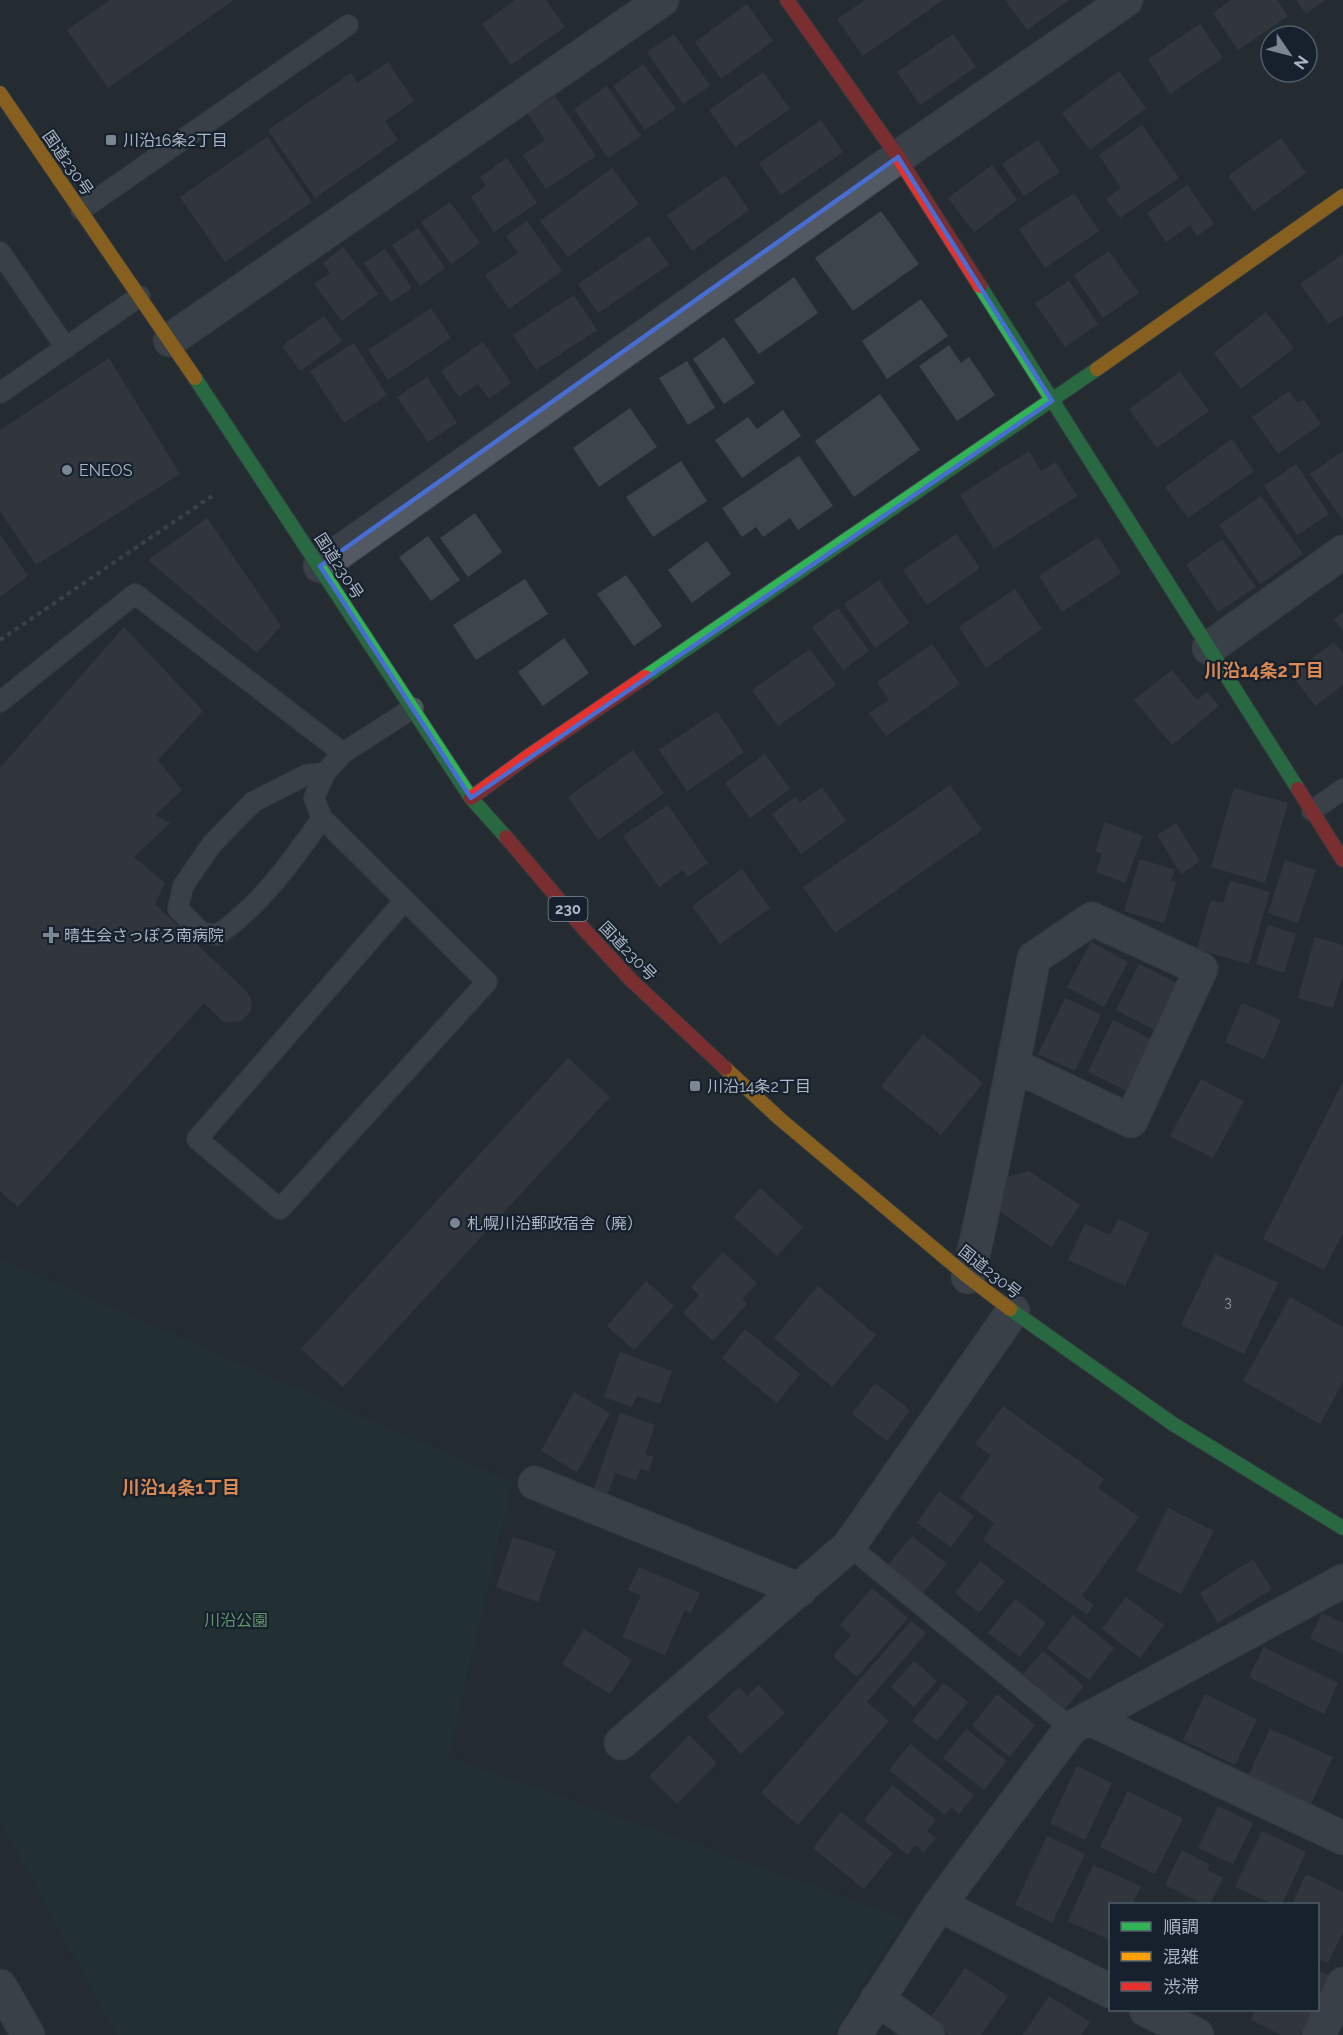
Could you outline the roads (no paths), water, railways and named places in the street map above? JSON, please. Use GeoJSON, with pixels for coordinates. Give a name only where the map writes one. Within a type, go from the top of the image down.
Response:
{"type":"FeatureCollection","features":[{"type":"Feature","properties":{"kind":"main road"},"geometry":{"type":"LineString","coordinates":[[787,0],[898,157],[1343,860]]}},
{"type":"Feature","properties":{"kind":"main road","name":"国道230号"},"geometry":{"type":"LineString","coordinates":[[0,93],[170,340],[471,798],[631,980],[780,1119],[968,1277],[1173,1424],[1342,1524]]}},
{"type":"Feature","properties":{"kind":"main road"},"geometry":{"type":"LineString","coordinates":[[471,798],[530,755],[1053,401],[1343,196]]}},
{"type":"Feature","properties":{"kind":"street"},"geometry":{"type":"LineString","coordinates":[[170,340],[662,0]]}},
{"type":"Feature","properties":{"kind":"street"},"geometry":{"type":"LineString","coordinates":[[320,566],[898,157],[1126,0]]}},
{"type":"Feature","properties":{"kind":"street"},"geometry":{"type":"LineString","coordinates":[[1209,648],[1343,552]]}},
{"type":"Feature","properties":{"kind":"street"},"geometry":{"type":"LineString","coordinates":[[968,1277],[992,1175],[1013,1065],[1034,958],[1092,919],[1201,969],[1131,1121],[1013,1065]]}},
{"type":"Feature","properties":{"kind":"street"},"geometry":{"type":"LineString","coordinates":[[621,1743],[849,1546],[1013,1311]]}},
{"type":"Feature","properties":{"kind":"street"},"geometry":{"type":"LineString","coordinates":[[535,1483],[800,1590]]}},
{"type":"Feature","properties":{"kind":"street"},"geometry":{"type":"LineString","coordinates":[[855,2035],[939,1905],[1079,1723],[1343,1581]]}},
{"type":"Feature","properties":{"kind":"street"},"geometry":{"type":"LineString","coordinates":[[1079,1723],[1343,1838]]}},
{"type":"Feature","properties":{"kind":"street"},"geometry":{"type":"LineString","coordinates":[[939,1905],[1109,1990]]}},
{"type":"Feature","properties":{"kind":"street"},"geometry":{"type":"LineString","coordinates":[[1319,2035],[1343,1984]]}},
{"type":"Feature","properties":{"kind":"street"},"geometry":{"type":"LineString","coordinates":[[0,1986],[27,2035]]}},
{"type":"Feature","properties":{"kind":"street"},"geometry":{"type":"LineString","coordinates":[[877,2000],[928,2035]]}},
{"type":"Feature","properties":{"kind":"street"},"geometry":{"type":"LineString","coordinates":[[1148,2011],[1197,2035]]}},
{"type":"Feature","properties":{"kind":"lane"},"geometry":{"type":"LineString","coordinates":[[81,210],[348,25]]}},
{"type":"Feature","properties":{"kind":"lane"},"geometry":{"type":"LineString","coordinates":[[0,252],[66,348]]}},
{"type":"Feature","properties":{"kind":"lane"},"geometry":{"type":"LineString","coordinates":[[0,393],[140,297]]}},
{"type":"Feature","properties":{"kind":"lane"},"geometry":{"type":"LineString","coordinates":[[0,702],[135,594],[343,753]]}},
{"type":"Feature","properties":{"kind":"lane"},"geometry":{"type":"LineString","coordinates":[[405,900],[197,1139],[280,1209],[488,982],[405,900],[322,818],[314,798],[325,773],[343,753],[413,708]]}},
{"type":"Feature","properties":{"kind":"lane"},"geometry":{"type":"LineString","coordinates":[[322,818],[279,875],[236,923],[217,935],[201,932],[178,909],[183,886],[188,877],[212,844],[253,802],[306,775],[325,773]]}},
{"type":"Feature","properties":{"kind":"lane"},"geometry":{"type":"LineString","coordinates":[[1312,811],[1343,789]]}},
{"type":"Feature","properties":{"kind":"lane"},"geometry":{"type":"LineString","coordinates":[[849,1546],[1079,1723]]}},
{"type":"Feature","properties":{"kind":"place","name":"川沿16条2丁目"},"geometry":{"type":"Point","coordinates":[111,140]}},
{"type":"Feature","properties":{"kind":"place","name":"ENEOS"},"geometry":{"type":"Point","coordinates":[67,470]}},
{"type":"Feature","properties":{"kind":"place","name":"晴生会さっぽろ南病院"},"geometry":{"type":"Point","coordinates":[51,935]}},
{"type":"Feature","properties":{"kind":"place","name":"川沿14条2丁目"},"geometry":{"type":"Point","coordinates":[695,1086]}},
{"type":"Feature","properties":{"kind":"place","name":"札幌川沿郵政宿舎（廃）"},"geometry":{"type":"Point","coordinates":[455,1223]}},
{"type":"Feature","properties":{"kind":"district","name":"川沿14条2丁目"},"geometry":{"type":"Point","coordinates":[1264,670]}},
{"type":"Feature","properties":{"kind":"district","name":"川沿14条1丁目"},"geometry":{"type":"Point","coordinates":[181,1487]}},
{"type":"Feature","properties":{"kind":"park label","name":"川沿公園"},"geometry":{"type":"Point","coordinates":[236,1620]}}]}
